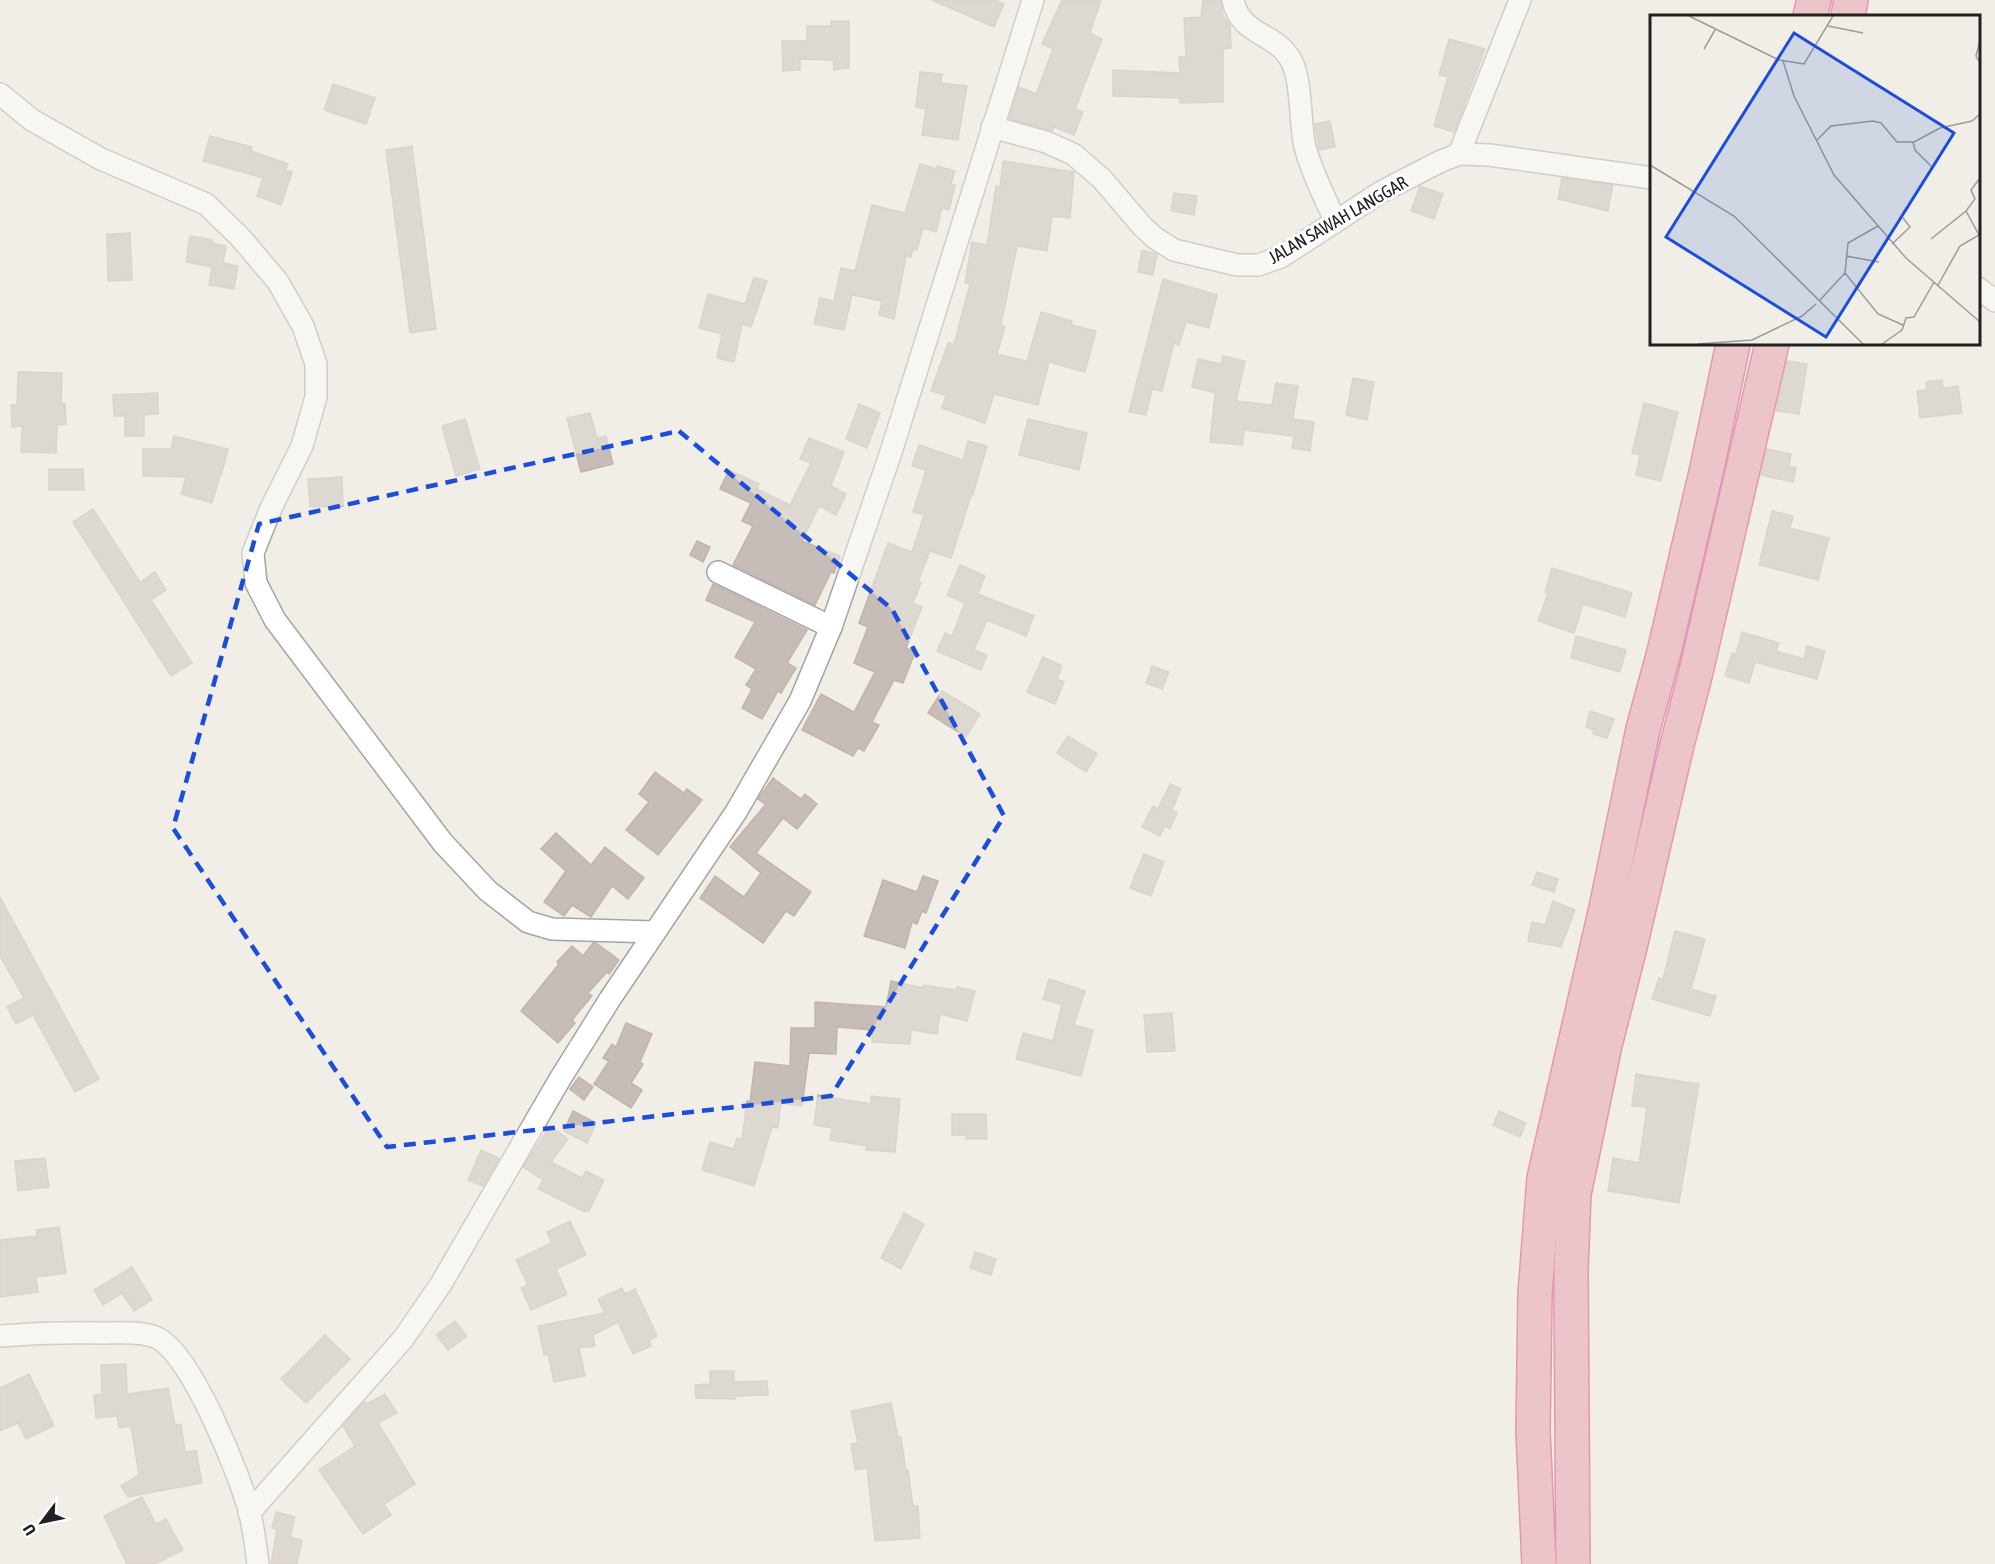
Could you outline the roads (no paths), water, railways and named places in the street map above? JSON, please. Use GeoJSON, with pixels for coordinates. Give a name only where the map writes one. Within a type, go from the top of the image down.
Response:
{"type":"FeatureCollection","features":[{"type":"Feature","properties":{"kind":"highway"},"geometry":{"type":"LineString","coordinates":[[1810,15],[1814,0]]}},
{"type":"Feature","properties":{"kind":"highway"},"geometry":{"type":"LineString","coordinates":[[1848,15],[1851,0]]}},
{"type":"Feature","properties":{"kind":"highway"},"geometry":{"type":"LineString","coordinates":[[1539,1564],[1533,1431],[1535,1294],[1544,1178],[1606,908],[1643,729],[1664,652],[1733,345]]}},
{"type":"Feature","properties":{"kind":"highway"},"geometry":{"type":"LineString","coordinates":[[1573,1564],[1571,1259],[1574,1194],[1605,1045],[1695,676],[1772,345]]}},
{"type":"Feature","properties":{"kind":"street"},"geometry":{"type":"LineString","coordinates":[[249,1513],[403,1339],[441,1284],[560,1079],[654,932],[736,812],[800,702],[831,627],[891,452],[1033,0]]}},
{"type":"Feature","properties":{"kind":"street"},"geometry":{"type":"LineString","coordinates":[[1233,0],[1236,12],[1245,24],[1276,44],[1290,57],[1297,77],[1306,149],[1335,220]]}},
{"type":"Feature","properties":{"kind":"street"},"geometry":{"type":"LineString","coordinates":[[1459,154],[1520,0]]}},
{"type":"Feature","properties":{"kind":"street"},"geometry":{"type":"LineString","coordinates":[[0,94],[32,120],[101,159],[206,204],[240,237],[278,282],[303,326],[316,364],[316,397],[302,446],[271,508],[253,553],[256,583],[275,620],[443,843],[488,891],[528,922],[552,929],[654,932]]}},
{"type":"Feature","properties":{"kind":"street","name":"JALAN SAWAH LANGGAR"},"geometry":{"type":"LineString","coordinates":[[992,127],[1046,142],[1073,154],[1102,179],[1142,226],[1174,250],[1237,265],[1258,265],[1281,257],[1381,192],[1459,154],[1489,155],[1650,177]]}},
{"type":"Feature","properties":{"kind":"street"},"geometry":{"type":"LineString","coordinates":[[1980,290],[1995,301]]}},
{"type":"Feature","properties":{"kind":"street"},"geometry":{"type":"LineString","coordinates":[[718,572],[831,627]]}},
{"type":"Feature","properties":{"kind":"street"},"geometry":{"type":"LineString","coordinates":[[0,1336],[42,1332],[128,1333],[154,1336],[165,1342],[177,1355],[210,1410],[249,1513],[258,1564]]}}]}
